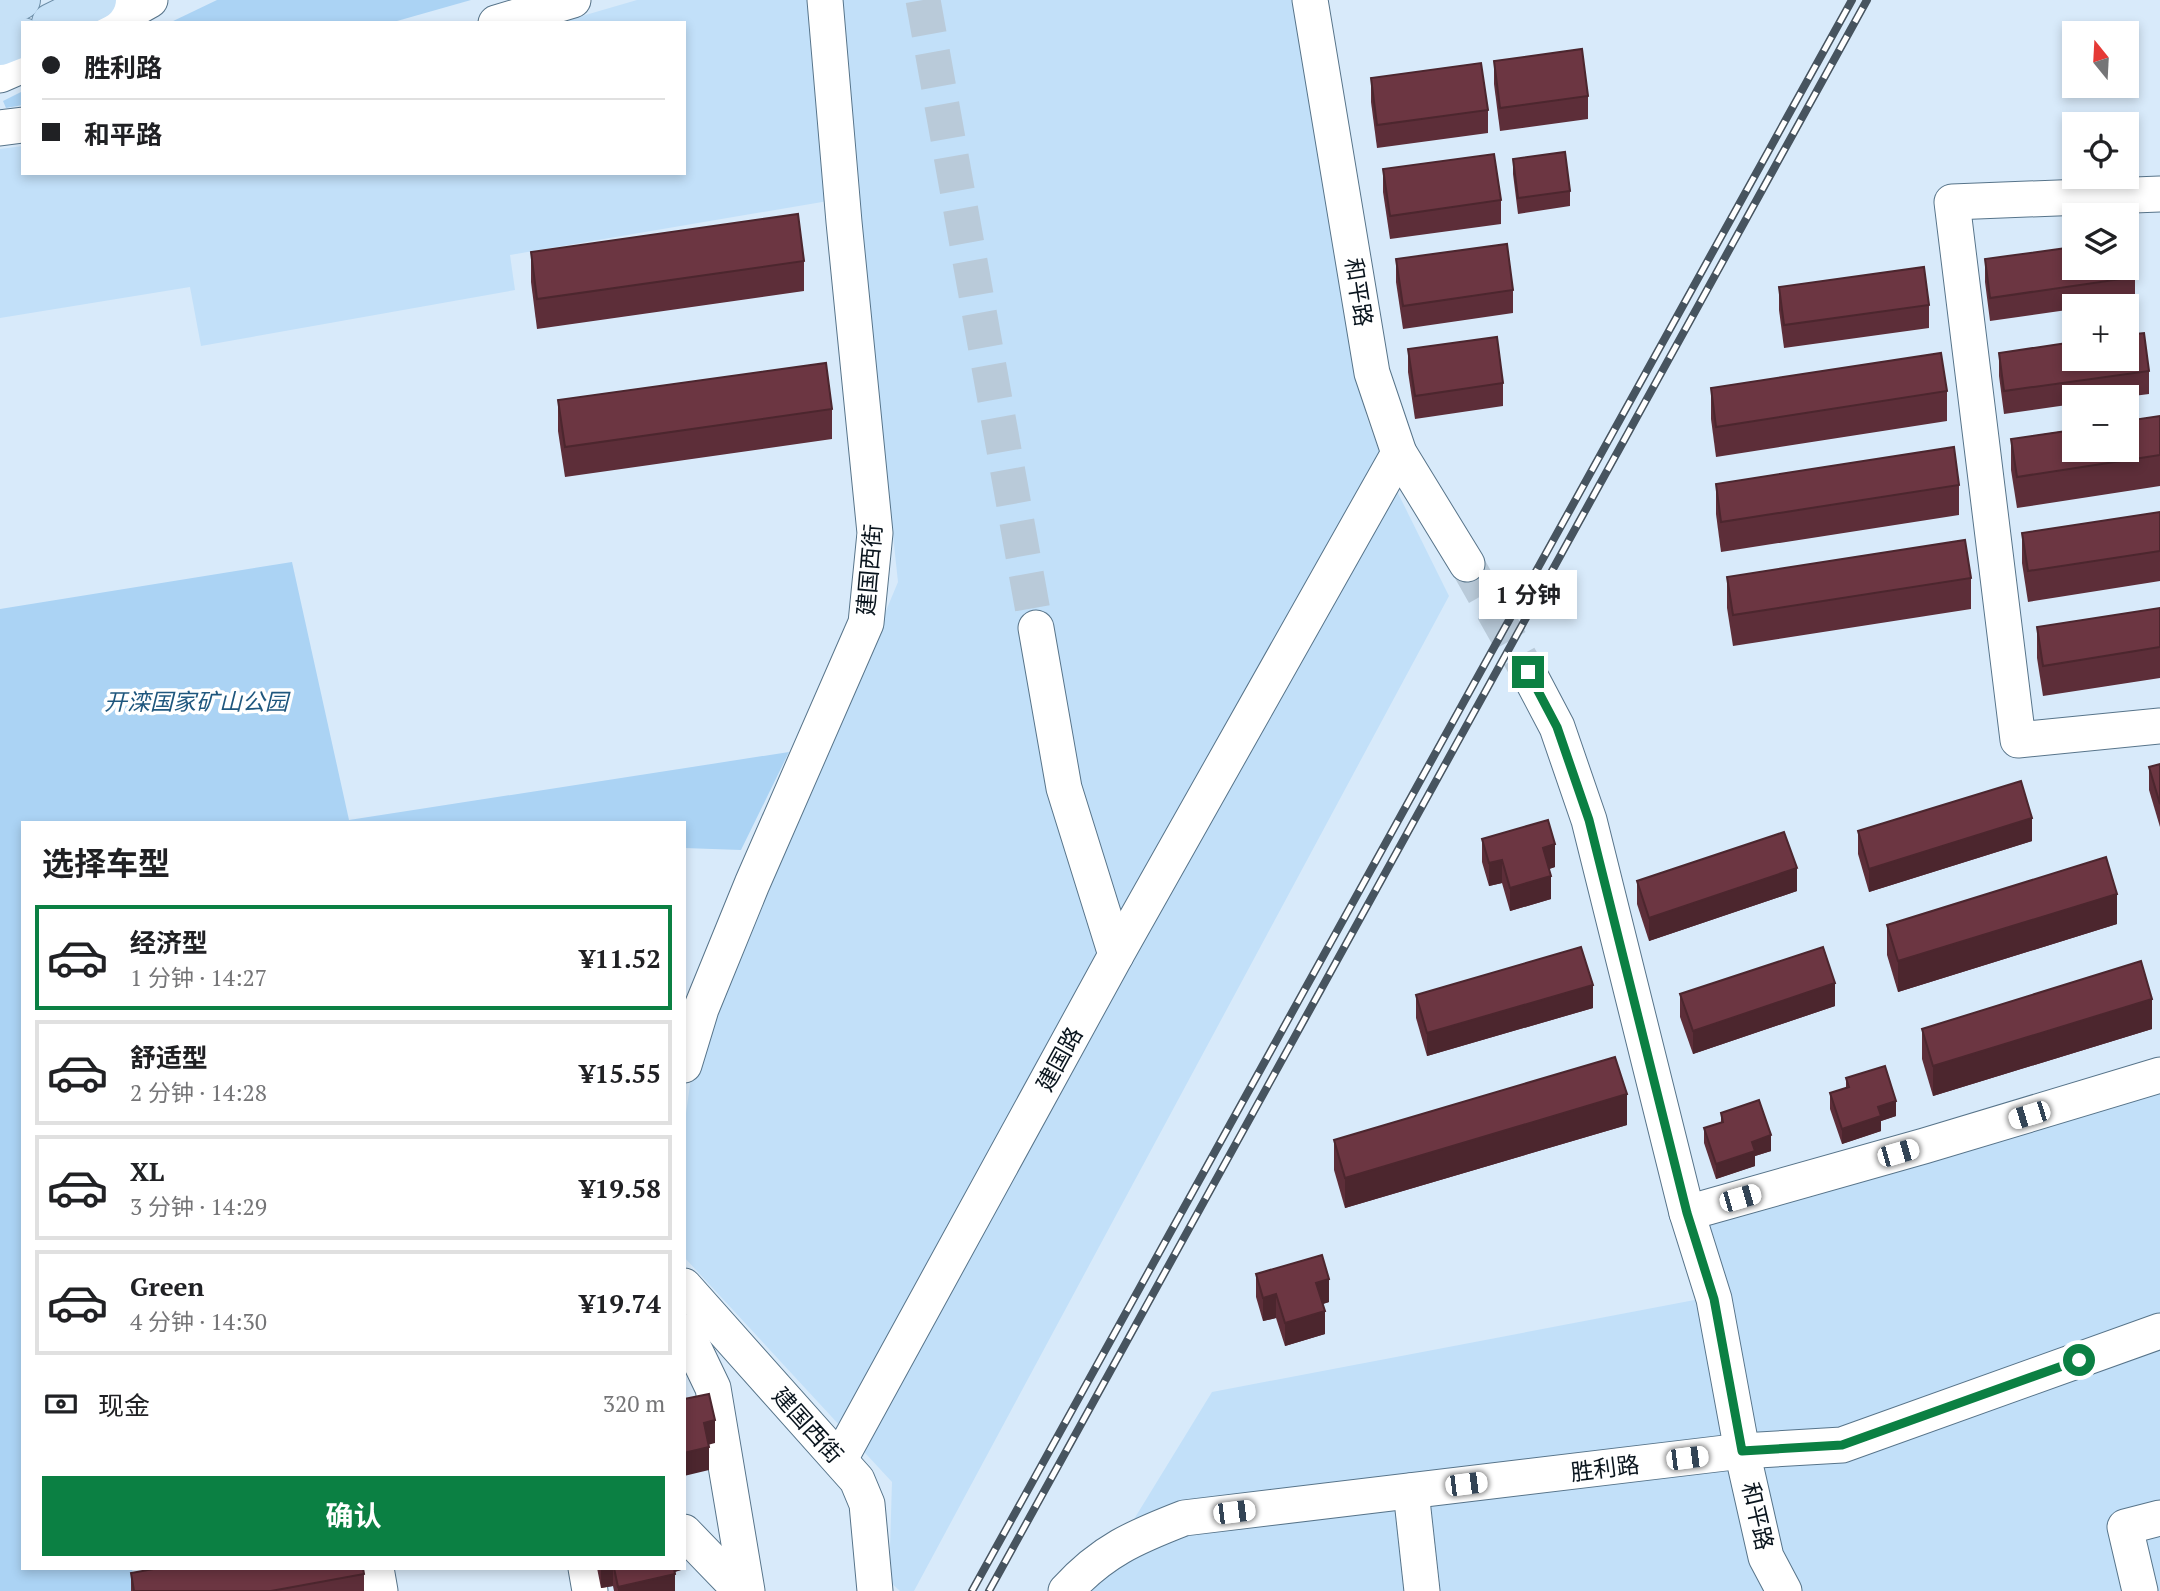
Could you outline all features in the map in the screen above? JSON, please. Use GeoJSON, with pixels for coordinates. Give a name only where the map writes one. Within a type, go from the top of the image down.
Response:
{"type":"FeatureCollection","features":[{"type":"Feature","properties":{"kind":"main road"},"geometry":{"type":"LineString","coordinates":[[0,10],[21,0]]}},
{"type":"Feature","properties":{"kind":"main road"},"geometry":{"type":"LineString","coordinates":[[55,21],[97,0]]}},
{"type":"Feature","properties":{"kind":"main road"},"geometry":{"type":"LineString","coordinates":[[0,46],[21,38]]}},
{"type":"Feature","properties":{"kind":"street"},"geometry":{"type":"LineString","coordinates":[[113,21],[150,0]]}},
{"type":"Feature","properties":{"kind":"street"},"geometry":{"type":"LineString","coordinates":[[503,21],[573,0]]}},
{"type":"Feature","properties":{"kind":"street","name":"建国西街"},"geometry":{"type":"LineString","coordinates":[[686,1058],[701,1009],[752,884],[866,623],[876,533],[844,222],[825,0]]}},
{"type":"Feature","properties":{"kind":"street","name":"和平路"},"geometry":{"type":"LineString","coordinates":[[1310,0],[1372,373],[1399,453],[1467,564]]}},
{"type":"Feature","properties":{"kind":"street"},"geometry":{"type":"LineString","coordinates":[[0,75],[21,66]]}},
{"type":"Feature","properties":{"kind":"street"},"geometry":{"type":"LineString","coordinates":[[0,128],[21,125]]}},
{"type":"Feature","properties":{"kind":"street"},"geometry":{"type":"LineString","coordinates":[[2160,194],[1952,202],[2018,740],[2160,726]]}},
{"type":"Feature","properties":{"kind":"street","name":"建国路"},"geometry":{"type":"LineString","coordinates":[[840,1459],[1116,955],[1399,453]]}},
{"type":"Feature","properties":{"kind":"street"},"geometry":{"type":"LineString","coordinates":[[1036,628],[1064,788],[1116,955]]}},
{"type":"Feature","properties":{"kind":"street","name":"和平路"},"geometry":{"type":"LineString","coordinates":[[1528,672],[1557,727],[1589,820],[1687,1213],[1714,1299],[1742,1451],[1766,1557],[1784,1591]]}},
{"type":"Feature","properties":{"kind":"street"},"geometry":{"type":"LineString","coordinates":[[1687,1213],[2160,1075]]}},
{"type":"Feature","properties":{"kind":"street","name":"建国西街"},"geometry":{"type":"LineString","coordinates":[[686,1288],[857,1480],[866,1504],[875,1591]]}},
{"type":"Feature","properties":{"kind":"street","name":"胜利路"},"geometry":{"type":"LineString","coordinates":[[1076,1579],[1133,1538],[1184,1518],[1742,1451],[1842,1445],[2160,1331]]}},
{"type":"Feature","properties":{"kind":"street"},"geometry":{"type":"LineString","coordinates":[[686,1335],[690,1340],[699,1391],[747,1591]]}},
{"type":"Feature","properties":{"kind":"street"},"geometry":{"type":"LineString","coordinates":[[1410,1491],[1422,1591]]}},
{"type":"Feature","properties":{"kind":"street"},"geometry":{"type":"LineString","coordinates":[[2140,1591],[2125,1527],[2160,1518]]}},
{"type":"Feature","properties":{"kind":"street"},"geometry":{"type":"LineString","coordinates":[[686,1534],[741,1591]]}},
{"type":"Feature","properties":{"kind":"street"},"geometry":{"type":"LineString","coordinates":[[376,1570],[380,1591]]}},
{"type":"Feature","properties":{"kind":"street"},"geometry":{"type":"LineString","coordinates":[[586,1570],[590,1591]]}},
{"type":"Feature","properties":{"kind":"shaded area"},"geometry":{"type":"Polygon","coordinates":[[[637,0],[807,0],[828,201],[510,255],[515,290],[201,346],[190,287],[0,318],[0,149],[21,146],[21,175],[686,175],[686,21],[565,21],[637,0]]]}},
{"type":"Feature","properties":{"kind":"shaded area"},"geometry":{"type":"Polygon","coordinates":[[[836,0],[1297,0],[1366,415],[1384,465],[1449,596],[914,1591],[900,1591],[889,1581],[892,1482],[686,1259],[686,1113],[691,1078],[898,582],[836,0]]]}},
{"type":"Feature","properties":{"kind":"shaded area"},"geometry":{"type":"Polygon","coordinates":[[[2160,1065],[2160,1591],[1090,1591],[1212,1392],[1726,1294],[1703,1198],[2160,1065]]]}},
{"type":"Feature","properties":{"kind":"green space"},"geometry":{"type":"Polygon","coordinates":[[[217,0],[471,0],[397,21],[173,21],[217,0]]]}},
{"type":"Feature","properties":{"kind":"green space"},"geometry":{"type":"Polygon","coordinates":[[[21,92],[21,105],[6,108],[3,101],[21,92]]]}},
{"type":"Feature","properties":{"kind":"green space","name":"开滦国家矿山公园"},"geometry":{"type":"Polygon","coordinates":[[[292,562],[349,820],[789,752],[741,850],[686,848],[686,821],[21,821],[21,1570],[132,1570],[135,1591],[0,1591],[0,609],[292,562]]]}},
{"type":"Feature","properties":{"kind":"building"},"geometry":{"type":"Polygon","coordinates":[[[1582,49],[1588,96],[1500,108],[1494,61],[1582,49]]]}},
{"type":"Feature","properties":{"kind":"building"},"geometry":{"type":"Polygon","coordinates":[[[1481,63],[1488,110],[1377,125],[1371,78],[1481,63]]]}},
{"type":"Feature","properties":{"kind":"building"},"geometry":{"type":"Polygon","coordinates":[[[1565,152],[1570,191],[1518,198],[1513,159],[1565,152]]]}},
{"type":"Feature","properties":{"kind":"building"},"geometry":{"type":"Polygon","coordinates":[[[1494,154],[1501,200],[1390,216],[1383,169],[1494,154]]]}},
{"type":"Feature","properties":{"kind":"building"},"geometry":{"type":"Polygon","coordinates":[[[798,214],[804,261],[537,299],[531,252],[798,214]]]}},
{"type":"Feature","properties":{"kind":"building"},"geometry":{"type":"Polygon","coordinates":[[[1507,244],[1513,290],[1403,306],[1396,259],[1507,244]]]}},
{"type":"Feature","properties":{"kind":"building"},"geometry":{"type":"Polygon","coordinates":[[[2062,249],[2062,280],[2114,280],[1990,298],[1985,259],[2062,249]]]}},
{"type":"Feature","properties":{"kind":"building"},"geometry":{"type":"Polygon","coordinates":[[[1924,267],[1929,305],[1784,325],[1779,287],[1924,267]]]}},
{"type":"Feature","properties":{"kind":"building"},"geometry":{"type":"Polygon","coordinates":[[[2144,333],[2149,371],[2004,391],[1999,353],[2062,344],[2062,371],[2139,371],[2139,334],[2144,333]]]}},
{"type":"Feature","properties":{"kind":"building"},"geometry":{"type":"Polygon","coordinates":[[[1497,337],[1503,383],[1415,396],[1408,349],[1497,337]]]}},
{"type":"Feature","properties":{"kind":"building"},"geometry":{"type":"Polygon","coordinates":[[[1941,353],[1947,391],[1716,427],[1711,388],[1941,353]]]}},
{"type":"Feature","properties":{"kind":"building"},"geometry":{"type":"Polygon","coordinates":[[[826,363],[832,409],[565,447],[558,400],[826,363]]]}},
{"type":"Feature","properties":{"kind":"building"},"geometry":{"type":"Polygon","coordinates":[[[2160,416],[2160,455],[2139,458],[2139,419],[2160,416]]]}},
{"type":"Feature","properties":{"kind":"building"},"geometry":{"type":"Polygon","coordinates":[[[2062,432],[2062,462],[2114,462],[2017,477],[2011,439],[2062,432]]]}},
{"type":"Feature","properties":{"kind":"building"},"geometry":{"type":"Polygon","coordinates":[[[1954,447],[1959,485],[1721,522],[1716,484],[1954,447]]]}},
{"type":"Feature","properties":{"kind":"building"},"geometry":{"type":"Polygon","coordinates":[[[2160,512],[2160,551],[2028,571],[2022,533],[2160,512]]]}},
{"type":"Feature","properties":{"kind":"building"},"geometry":{"type":"Polygon","coordinates":[[[1965,540],[1971,578],[1733,615],[1727,577],[1965,540]]]}},
{"type":"Feature","properties":{"kind":"building"},"geometry":{"type":"Polygon","coordinates":[[[2160,608],[2160,647],[2043,666],[2037,627],[2160,608]]]}},
{"type":"Feature","properties":{"kind":"building"},"geometry":{"type":"Polygon","coordinates":[[[2160,764],[2160,804],[2149,767],[2160,764]]]}},
{"type":"Feature","properties":{"kind":"building"},"geometry":{"type":"Polygon","coordinates":[[[2021,781],[2032,818],[1869,869],[1858,831],[2021,781]]]}},
{"type":"Feature","properties":{"kind":"building"},"geometry":{"type":"Polygon","coordinates":[[[1548,820],[1555,844],[1543,848],[1551,876],[1510,888],[1502,860],[1489,863],[1482,839],[1548,820]]]}},
{"type":"Feature","properties":{"kind":"building"},"geometry":{"type":"Polygon","coordinates":[[[1784,832],[1797,868],[1649,918],[1637,881],[1784,832]]]}},
{"type":"Feature","properties":{"kind":"building"},"geometry":{"type":"Polygon","coordinates":[[[2106,857],[2117,894],[1898,961],[1887,925],[2106,857]]]}},
{"type":"Feature","properties":{"kind":"building"},"geometry":{"type":"Polygon","coordinates":[[[1581,947],[1593,985],[1427,1033],[1416,995],[1581,947]]]}},
{"type":"Feature","properties":{"kind":"building"},"geometry":{"type":"Polygon","coordinates":[[[1823,947],[1835,983],[1693,1031],[1680,994],[1823,947]]]}},
{"type":"Feature","properties":{"kind":"building"},"geometry":{"type":"Polygon","coordinates":[[[2141,961],[2152,999],[1933,1066],[1922,1029],[2141,961]]]}},
{"type":"Feature","properties":{"kind":"building"},"geometry":{"type":"Polygon","coordinates":[[[1615,1057],[1627,1094],[1345,1178],[1334,1140],[1615,1057]]]}},
{"type":"Feature","properties":{"kind":"building"},"geometry":{"type":"Polygon","coordinates":[[[1885,1066],[1896,1101],[1878,1107],[1881,1116],[1842,1129],[1830,1093],[1849,1087],[1846,1078],[1885,1066]]]}},
{"type":"Feature","properties":{"kind":"building"},"geometry":{"type":"Polygon","coordinates":[[[1759,1100],[1771,1135],[1752,1142],[1755,1151],[1716,1164],[1704,1128],[1723,1122],[1721,1113],[1759,1100]]]}},
{"type":"Feature","properties":{"kind":"building"},"geometry":{"type":"Polygon","coordinates":[[[1322,1255],[1329,1279],[1316,1283],[1325,1311],[1285,1323],[1276,1294],[1263,1298],[1256,1274],[1322,1255]]]}},
{"type":"Feature","properties":{"kind":"building"},"geometry":{"type":"Polygon","coordinates":[[[709,1394],[715,1420],[704,1423],[709,1447],[686,1453],[686,1399],[709,1394]]]}},
{"type":"Feature","properties":{"kind":"building"},"geometry":{"type":"Polygon","coordinates":[[[148,1570],[363,1570],[364,1574],[271,1591],[134,1591],[131,1573],[148,1570]]]}},
{"type":"Feature","properties":{"kind":"building"},"geometry":{"type":"Polygon","coordinates":[[[614,1570],[674,1570],[675,1574],[618,1587],[614,1570]]]}},
{"type":"Feature","properties":{"kind":"tunnel"},"geometry":{"type":"LineString","coordinates":[[923,0],[1036,628]]}},
{"type":"Feature","properties":{"kind":"tunnel"},"geometry":{"type":"LineString","coordinates":[[1467,564],[1528,672]]}},
{"type":"Feature","properties":{"kind":"railway"},"geometry":{"type":"LineString","coordinates":[[972,1591],[1852,0]]}},
{"type":"Feature","properties":{"kind":"railway"},"geometry":{"type":"LineString","coordinates":[[989,1591],[1867,0]]}},
{"type":"Feature","properties":{"kind":"route"},"geometry":{"type":"LineString","coordinates":[[1528,672],[1557,727],[1589,820],[1687,1213],[1714,1299],[1742,1451],[1842,1445],[2079,1360]]}}]}
